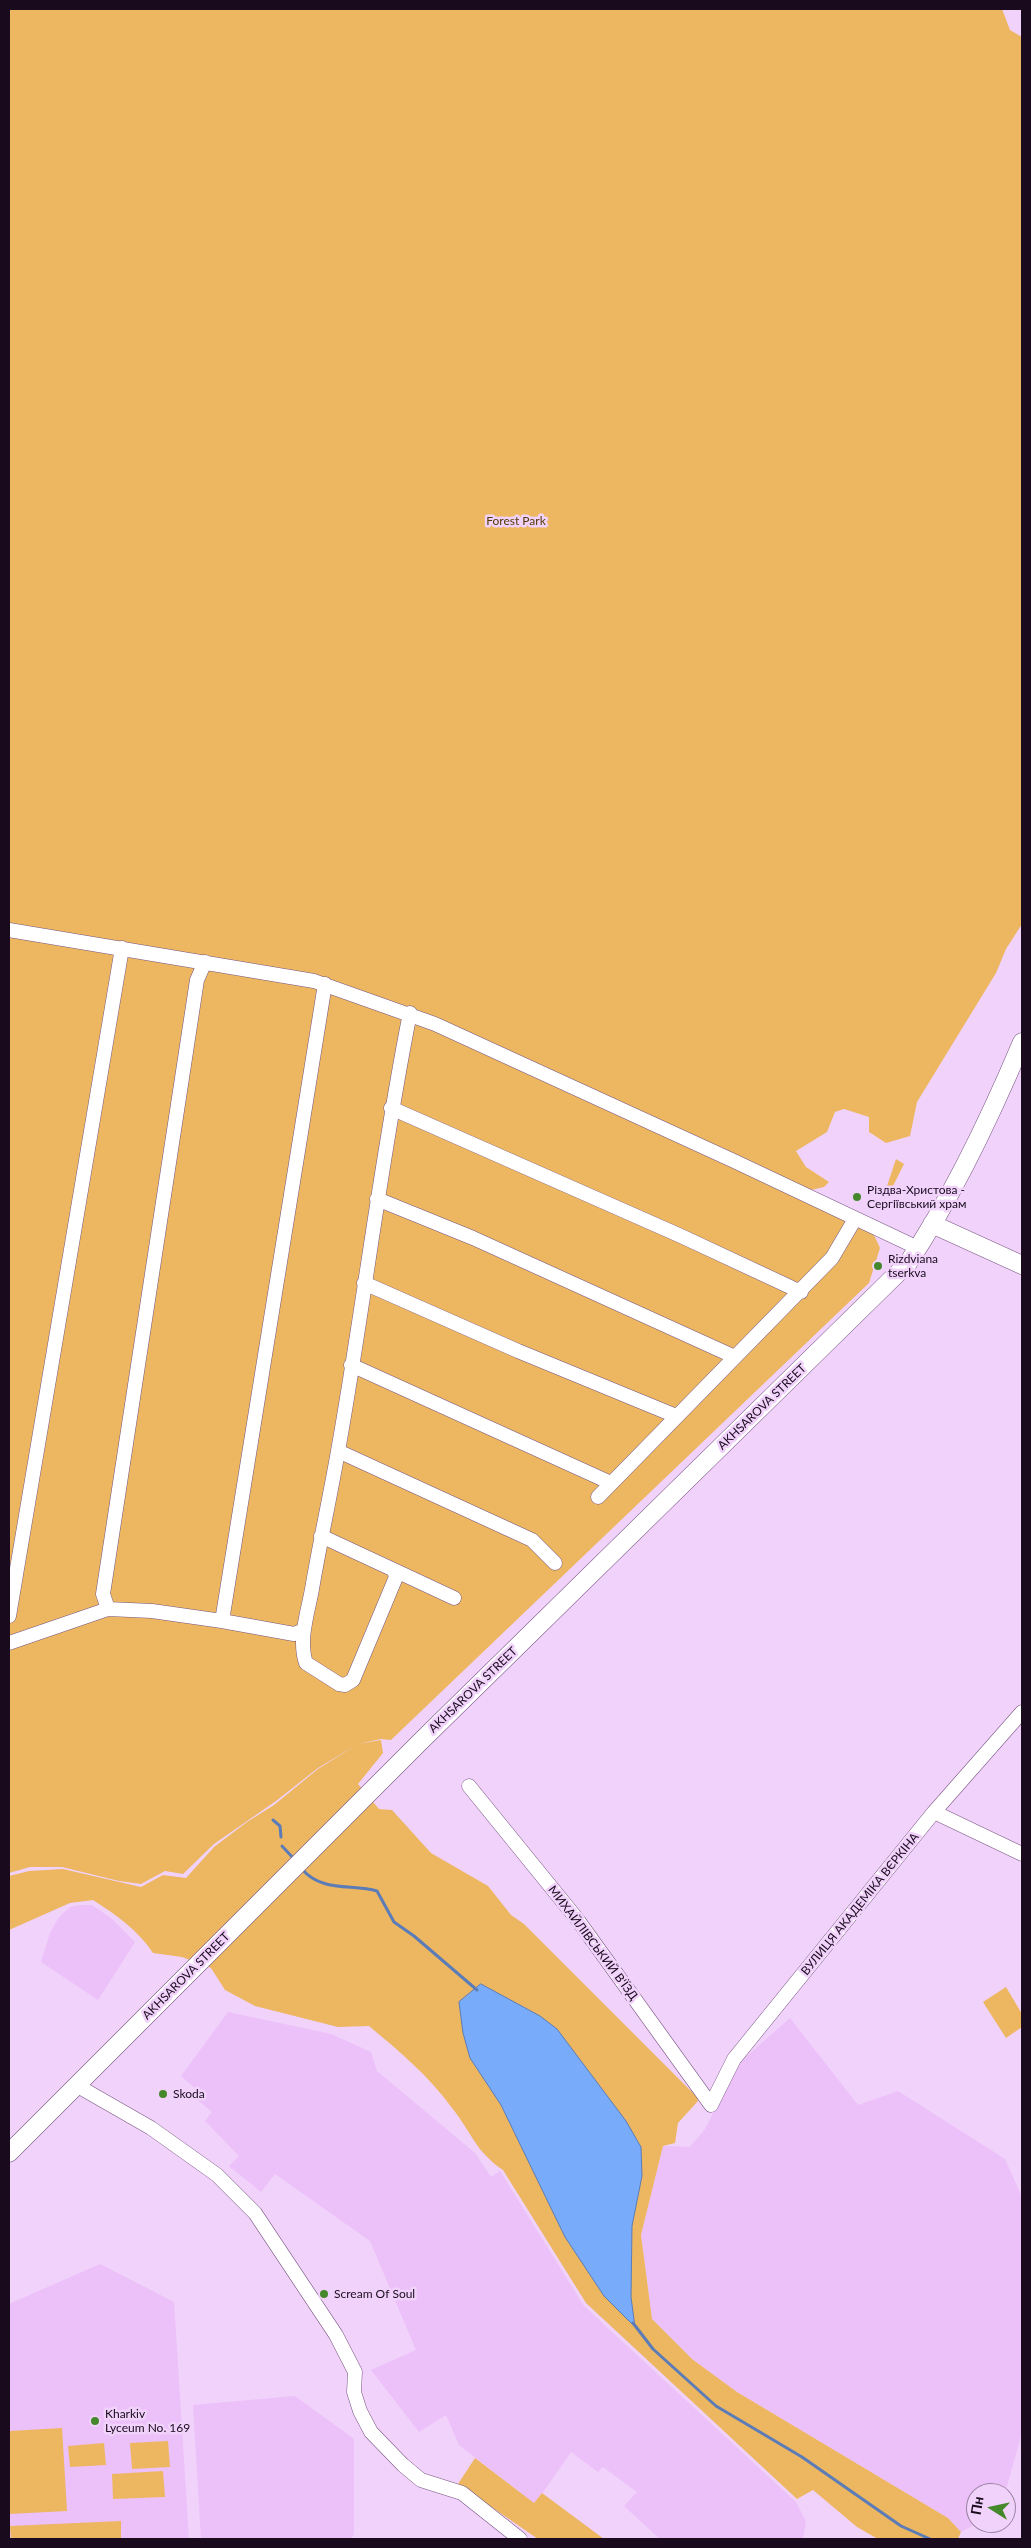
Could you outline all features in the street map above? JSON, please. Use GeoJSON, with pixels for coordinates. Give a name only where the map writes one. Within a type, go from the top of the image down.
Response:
{"type":"FeatureCollection","features":[{"type":"Feature","properties":{"kind":"main road","name":"AKHSAROVA STREET"},"geometry":{"type":"LineString","coordinates":[[9,2153],[420,1742],[908,1263],[932,1224],[980,1131],[1022,1042]]}},
{"type":"Feature","properties":{"kind":"main road"},"geometry":{"type":"LineString","coordinates":[[932,1224],[1022,1265]]}},
{"type":"Feature","properties":{"kind":"street"},"geometry":{"type":"LineString","coordinates":[[9,930],[205,962],[324,984],[410,1013],[734,1161],[918,1248]]}},
{"type":"Feature","properties":{"kind":"street"},"geometry":{"type":"LineString","coordinates":[[9,1616],[122,948]]}},
{"type":"Feature","properties":{"kind":"street"},"geometry":{"type":"LineString","coordinates":[[108,1609],[103,1594],[197,980],[205,962]]}},
{"type":"Feature","properties":{"kind":"street"},"geometry":{"type":"LineString","coordinates":[[222,1621],[324,984]]}},
{"type":"Feature","properties":{"kind":"street"},"geometry":{"type":"LineString","coordinates":[[394,1570],[395,1584],[349,1683],[339,1684],[306,1663],[303,1652],[304,1630],[338,1451],[391,1108],[410,1013]]}},
{"type":"Feature","properties":{"kind":"street"},"geometry":{"type":"LineString","coordinates":[[391,1108],[681,1236],[801,1292]]}},
{"type":"Feature","properties":{"kind":"street"},"geometry":{"type":"LineString","coordinates":[[378,1199],[473,1238],[735,1357]]}},
{"type":"Feature","properties":{"kind":"street"},"geometry":{"type":"LineString","coordinates":[[598,1496],[801,1292],[832,1258],[855,1219]]}},
{"type":"Feature","properties":{"kind":"street"},"geometry":{"type":"LineString","coordinates":[[364,1283],[518,1352],[676,1416]]}},
{"type":"Feature","properties":{"kind":"street"},"geometry":{"type":"LineString","coordinates":[[351,1365],[611,1482]]}},
{"type":"Feature","properties":{"kind":"street"},"geometry":{"type":"LineString","coordinates":[[338,1451],[532,1540],[555,1563]]}},
{"type":"Feature","properties":{"kind":"street"},"geometry":{"type":"LineString","coordinates":[[321,1536],[454,1598]]}},
{"type":"Feature","properties":{"kind":"street"},"geometry":{"type":"LineString","coordinates":[[9,1640],[108,1609],[152,1611],[294,1634],[304,1630]]}},
{"type":"Feature","properties":{"kind":"street","name":"ВУЛИЦЯ АКАДЕМІКА ВЄРКІНА"},"geometry":{"type":"LineString","coordinates":[[711,2105],[734,2059],[934,1812],[1022,1712]]}},
{"type":"Feature","properties":{"kind":"street","name":"МИХАЙЛІВСЬКИЙ В'ЇЗД"},"geometry":{"type":"LineString","coordinates":[[469,1786],[577,1919],[711,2105]]}},
{"type":"Feature","properties":{"kind":"street"},"geometry":{"type":"LineString","coordinates":[[934,1812],[1022,1854]]}},
{"type":"Feature","properties":{"kind":"street"},"geometry":{"type":"LineString","coordinates":[[76,2085],[152,2128],[217,2175],[255,2213],[336,2335],[355,2372],[354,2392],[360,2411],[371,2432],[402,2465],[421,2480],[462,2494],[491,2519],[520,2539]]}},
{"type":"Feature","properties":{"kind":"shaded area"},"geometry":{"type":"Polygon","coordinates":[[[92,1905],[111,1918],[135,1942],[98,2000],[41,1962],[50,1933],[59,1917],[70,1907],[92,1905]]]}},
{"type":"Feature","properties":{"kind":"shaded area"},"geometry":{"type":"Polygon","coordinates":[[[228,2012],[331,2034],[371,2052],[377,2071],[475,2153],[491,2177],[500,2171],[584,2306],[796,2502],[806,2522],[803,2539],[660,2539],[624,2506],[637,2492],[603,2467],[598,2472],[571,2452],[535,2504],[459,2445],[446,2415],[419,2432],[371,2370],[416,2350],[370,2241],[275,2174],[261,2192],[229,2166],[239,2156],[205,2121],[212,2112],[194,2097],[198,2091],[181,2076],[228,2012]]]}},
{"type":"Feature","properties":{"kind":"shaded area"},"geometry":{"type":"Polygon","coordinates":[[[790,2018],[858,2105],[898,2091],[1005,2159],[1022,2197],[1022,2433],[1008,2483],[966,2483],[966,2529],[961,2532],[948,2518],[737,2392],[692,2359],[652,2319],[641,2235],[663,2146],[690,2147],[705,2129],[739,2063],[790,2018]]]}},
{"type":"Feature","properties":{"kind":"shaded area","name":"Kharkiv Lyceum No. 169"},"geometry":{"type":"Polygon","coordinates":[[[100,2264],[174,2302],[189,2539],[9,2539],[9,2304],[100,2264]]]}},
{"type":"Feature","properties":{"kind":"shaded area"},"geometry":{"type":"Polygon","coordinates":[[[295,2396],[354,2439],[354,2534],[351,2539],[201,2539],[193,2405],[295,2396]]]}},
{"type":"Feature","properties":{"kind":"green space","name":"Forest Park"},"geometry":{"type":"Polygon","coordinates":[[[9,9],[1002,9],[1010,30],[1022,37],[1022,924],[1006,949],[996,973],[917,1102],[910,1136],[886,1143],[869,1132],[869,1117],[844,1109],[835,1112],[827,1132],[796,1151],[806,1167],[829,1182],[824,1187],[811,1190],[873,1233],[880,1248],[869,1283],[391,1740],[381,1739],[358,1744],[318,1768],[276,1801],[214,1844],[183,1874],[165,1871],[141,1884],[119,1881],[62,1867],[30,1867],[9,1873],[9,9]]]}},
{"type":"Feature","properties":{"kind":"green space"},"geometry":{"type":"Polygon","coordinates":[[[896,1159],[904,1164],[888,1196],[884,1195],[896,1159]]]}},
{"type":"Feature","properties":{"kind":"green space"},"geometry":{"type":"Polygon","coordinates":[[[381,1740],[383,1753],[358,1784],[379,1809],[392,1810],[431,1853],[488,1886],[511,1915],[524,1924],[697,2097],[698,2101],[678,2123],[675,2143],[663,2146],[641,2235],[652,2319],[692,2359],[737,2392],[948,2518],[961,2532],[958,2539],[878,2539],[857,2527],[813,2490],[797,2499],[586,2303],[503,2170],[480,2149],[459,2117],[434,2085],[369,2026],[338,2027],[255,2006],[225,1990],[211,1968],[182,1957],[153,1953],[134,1930],[93,1900],[70,1903],[9,1930],[9,1876],[29,1871],[63,1869],[141,1887],[163,1875],[186,1878],[214,1847],[247,1822],[274,1805],[318,1769],[358,1744],[381,1740]]]}},
{"type":"Feature","properties":{"kind":"green space"},"geometry":{"type":"Polygon","coordinates":[[[1006,1987],[1022,2014],[1022,2027],[1006,2038],[983,2002],[1006,1987]]]}},
{"type":"Feature","properties":{"kind":"green space"},"geometry":{"type":"Polygon","coordinates":[[[62,2428],[67,2511],[9,2514],[9,2431],[62,2428]]]}},
{"type":"Feature","properties":{"kind":"green space"},"geometry":{"type":"Polygon","coordinates":[[[168,2441],[170,2467],[132,2469],[130,2443],[168,2441]]]}},
{"type":"Feature","properties":{"kind":"green space"},"geometry":{"type":"Polygon","coordinates":[[[104,2443],[106,2465],[70,2467],[68,2446],[104,2443]]]}},
{"type":"Feature","properties":{"kind":"green space"},"geometry":{"type":"Polygon","coordinates":[[[475,2458],[534,2503],[542,2493],[604,2539],[538,2539],[458,2484],[475,2458]]]}},
{"type":"Feature","properties":{"kind":"green space"},"geometry":{"type":"Polygon","coordinates":[[[163,2471],[165,2497],[113,2499],[112,2474],[163,2471]]]}},
{"type":"Feature","properties":{"kind":"green space"},"geometry":{"type":"Polygon","coordinates":[[[121,2521],[121,2539],[11,2539],[10,2526],[121,2521]]]}},
{"type":"Feature","properties":{"kind":"water"},"geometry":{"type":"Polygon","coordinates":[[[481,1984],[540,2016],[557,2029],[626,2121],[641,2147],[642,2176],[632,2226],[631,2297],[635,2327],[604,2296],[565,2237],[501,2105],[470,2058],[463,2033],[459,2002],[481,1984]]]}},
{"type":"Feature","properties":{"kind":"waterway"},"geometry":{"type":"LineString","coordinates":[[273,1820],[280,1826],[281,1837]]}},
{"type":"Feature","properties":{"kind":"waterway"},"geometry":{"type":"LineString","coordinates":[[282,1846],[295,1860]]}},
{"type":"Feature","properties":{"kind":"waterway"},"geometry":{"type":"LineString","coordinates":[[302,1869],[318,1881],[327,1884],[377,1891],[394,1922],[414,1936],[477,1990]]}},
{"type":"Feature","properties":{"kind":"waterway"},"geometry":{"type":"LineString","coordinates":[[633,2323],[653,2349],[716,2406],[802,2457],[901,2526],[930,2539]]}},
{"type":"Feature","properties":{"kind":"place","name":"Різдва-Христова - Сергіївський храм"},"geometry":{"type":"Point","coordinates":[857,1197]}},
{"type":"Feature","properties":{"kind":"place","name":"Rizdviana tserkva"},"geometry":{"type":"Point","coordinates":[878,1266]}},
{"type":"Feature","properties":{"kind":"place","name":"Skoda"},"geometry":{"type":"Point","coordinates":[163,2094]}},
{"type":"Feature","properties":{"kind":"place","name":"Scream Of Soul"},"geometry":{"type":"Point","coordinates":[324,2294]}},
{"type":"Feature","properties":{"kind":"place","name":"Kharkiv Lyceum No. 169"},"geometry":{"type":"Point","coordinates":[95,2421]}}]}
